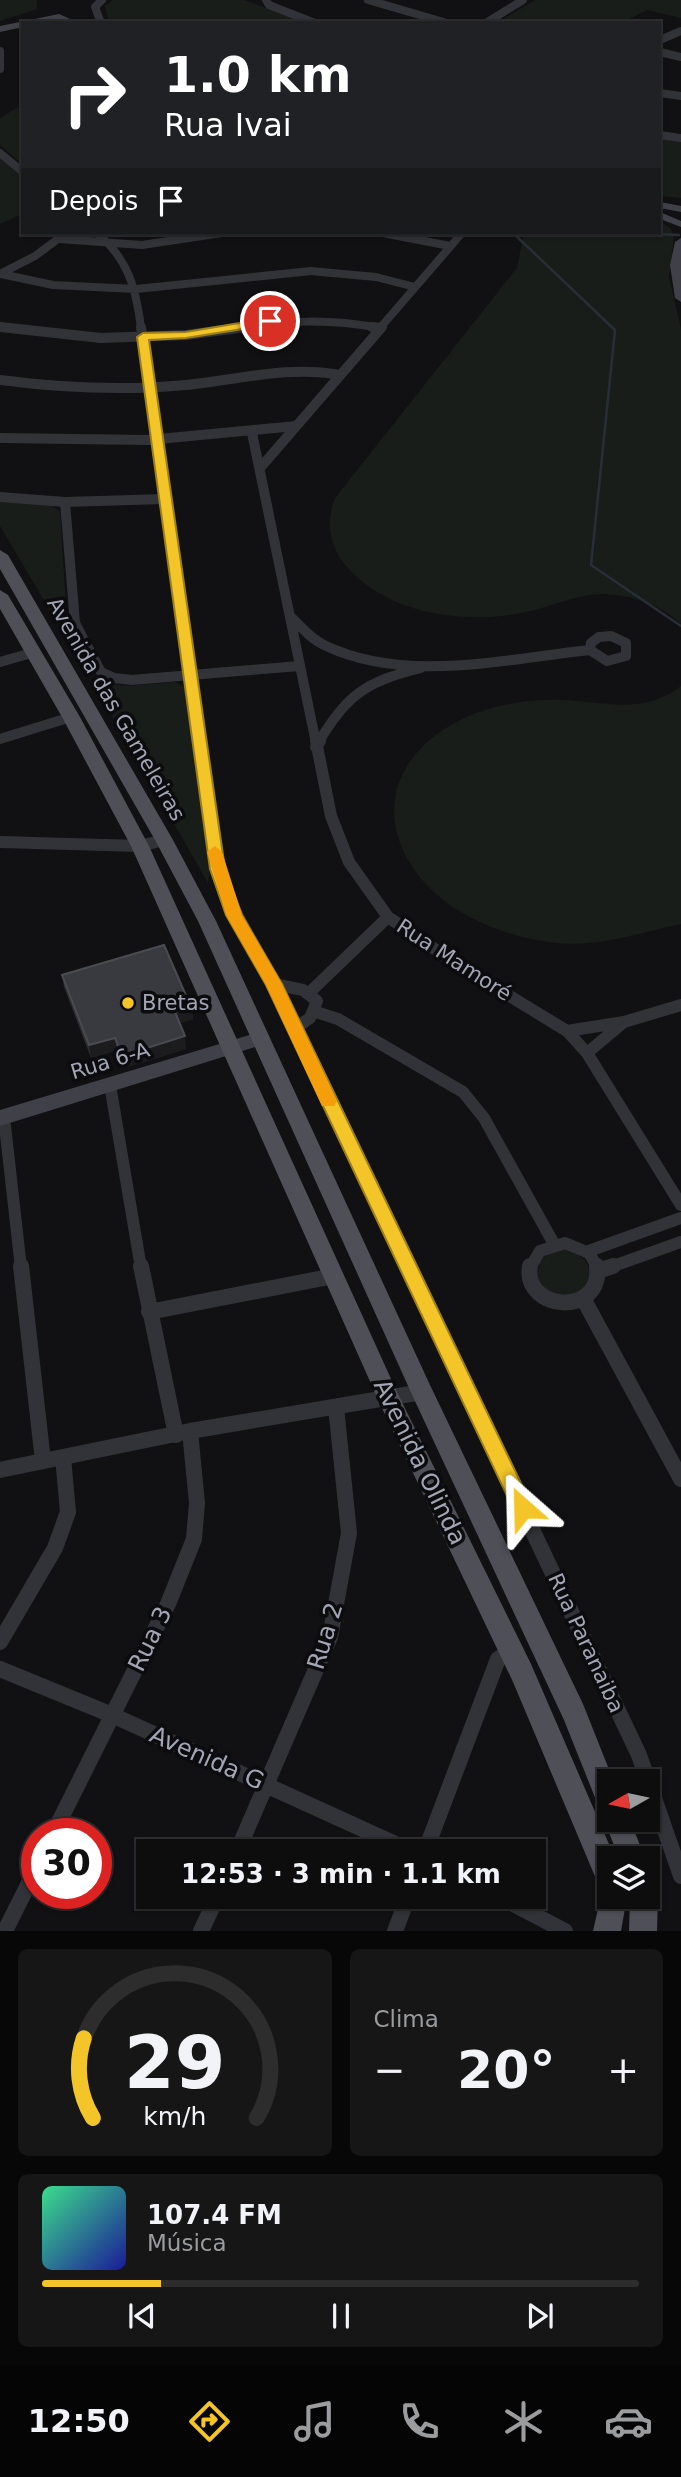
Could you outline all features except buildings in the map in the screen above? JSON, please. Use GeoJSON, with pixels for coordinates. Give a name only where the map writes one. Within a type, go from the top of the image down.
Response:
{"type":"FeatureCollection","features":[{"type":"Feature","properties":{"kind":"main road","name":"Avenida das Gameleiras"},"geometry":{"type":"LineString","coordinates":[[0,555],[164,840],[207,921],[260,1039]]}},
{"type":"Feature","properties":{"kind":"main road"},"geometry":{"type":"LineString","coordinates":[[0,594],[13,590],[27,601]]}},
{"type":"Feature","properties":{"kind":"main road","name":"Avenida das Gameleiras"},"geometry":{"type":"LineString","coordinates":[[0,594],[35,652],[140,846],[233,1047]]}},
{"type":"Feature","properties":{"kind":"main road","name":"Avenida Olinda"},"geometry":{"type":"LineString","coordinates":[[260,1039],[422,1392],[574,1713],[597,1771]]}},
{"type":"Feature","properties":{"kind":"main road","name":"Avenida Olinda"},"geometry":{"type":"LineString","coordinates":[[233,1047],[389,1399],[511,1651],[597,1848]]}},
{"type":"Feature","properties":{"kind":"main road"},"geometry":{"type":"LineString","coordinates":[[607,1931],[611,1909]]}},
{"type":"Feature","properties":{"kind":"main road"},"geometry":{"type":"LineString","coordinates":[[643,1931],[644,1909]]}},
{"type":"Feature","properties":{"kind":"street"},"geometry":{"type":"LineString","coordinates":[[59,17],[60,0]]}},
{"type":"Feature","properties":{"kind":"street"},"geometry":{"type":"LineString","coordinates":[[100,21],[95,7],[102,0]]}},
{"type":"Feature","properties":{"kind":"street"},"geometry":{"type":"LineString","coordinates":[[266,0],[269,5],[310,21]]}},
{"type":"Feature","properties":{"kind":"street"},"geometry":{"type":"LineString","coordinates":[[368,0],[440,21]]}},
{"type":"Feature","properties":{"kind":"street"},"geometry":{"type":"LineString","coordinates":[[504,0],[519,2]]}},
{"type":"Feature","properties":{"kind":"street"},"geometry":{"type":"LineString","coordinates":[[489,21],[519,2]]}},
{"type":"Feature","properties":{"kind":"street"},"geometry":{"type":"LineString","coordinates":[[33,21],[45,13],[69,21]]}},
{"type":"Feature","properties":{"kind":"street"},"geometry":{"type":"LineString","coordinates":[[0,29],[21,28]]}},
{"type":"Feature","properties":{"kind":"street"},"geometry":{"type":"LineString","coordinates":[[0,37],[21,28]]}},
{"type":"Feature","properties":{"kind":"street"},"geometry":{"type":"LineString","coordinates":[[661,40],[681,31]]}},
{"type":"Feature","properties":{"kind":"street"},"geometry":{"type":"LineString","coordinates":[[0,51],[0,69]]}},
{"type":"Feature","properties":{"kind":"street"},"geometry":{"type":"LineString","coordinates":[[661,52],[681,57]]}},
{"type":"Feature","properties":{"kind":"street"},"geometry":{"type":"LineString","coordinates":[[661,93],[681,96]]}},
{"type":"Feature","properties":{"kind":"street"},"geometry":{"type":"LineString","coordinates":[[661,135],[681,138]]}},
{"type":"Feature","properties":{"kind":"street"},"geometry":{"type":"LineString","coordinates":[[0,153],[21,170]]}},
{"type":"Feature","properties":{"kind":"street"},"geometry":{"type":"LineString","coordinates":[[661,206],[680,218]]}},
{"type":"Feature","properties":{"kind":"street"},"geometry":{"type":"LineString","coordinates":[[661,215],[680,218]]}},
{"type":"Feature","properties":{"kind":"street","name":"Rua Paranaiba"},"geometry":{"type":"LineString","coordinates":[[100,235],[112,245],[129,267],[136,289],[218,869],[234,915],[274,984],[639,1755],[681,1876]]}},
{"type":"Feature","properties":{"kind":"street"},"geometry":{"type":"LineString","coordinates":[[1,274],[63,236],[112,245],[154,243],[208,235]]}},
{"type":"Feature","properties":{"kind":"street"},"geometry":{"type":"LineString","coordinates":[[393,235],[450,246]]}},
{"type":"Feature","properties":{"kind":"street"},"geometry":{"type":"LineString","coordinates":[[261,467],[460,235]]}},
{"type":"Feature","properties":{"kind":"street"},"geometry":{"type":"LineString","coordinates":[[681,242],[676,265],[681,298]]}},
{"type":"Feature","properties":{"kind":"street"},"geometry":{"type":"LineString","coordinates":[[14,267],[19,277]]}},
{"type":"Feature","properties":{"kind":"street"},"geometry":{"type":"LineString","coordinates":[[1,274],[53,285],[136,289],[311,271],[376,277],[415,287]]}},
{"type":"Feature","properties":{"kind":"street"},"geometry":{"type":"LineString","coordinates":[[0,327],[48,334],[143,337],[186,335],[301,319],[336,320],[380,328]]}},
{"type":"Feature","properties":{"kind":"street"},"geometry":{"type":"LineString","coordinates":[[0,380],[83,388],[150,388],[213,382],[295,369],[315,369],[340,374]]}},
{"type":"Feature","properties":{"kind":"street"},"geometry":{"type":"LineString","coordinates":[[0,438],[86,443],[157,442],[296,426]]}},
{"type":"Feature","properties":{"kind":"street","name":"Rua Mamoré"},"geometry":{"type":"LineString","coordinates":[[252,433],[331,816],[349,862],[388,917],[452,961],[567,1031],[587,1054],[681,1205]]}},
{"type":"Feature","properties":{"kind":"street"},"geometry":{"type":"LineString","coordinates":[[0,497],[65,502],[165,499]]}},
{"type":"Feature","properties":{"kind":"street"},"geometry":{"type":"LineString","coordinates":[[65,502],[75,623],[101,672],[114,678],[132,680],[189,673],[299,666]]}},
{"type":"Feature","properties":{"kind":"street"},"geometry":{"type":"LineString","coordinates":[[291,617],[322,645],[394,668],[590,650]]}},
{"type":"Feature","properties":{"kind":"street"},"geometry":{"type":"LineString","coordinates":[[0,662],[35,652]]}},
{"type":"Feature","properties":{"kind":"street"},"geometry":{"type":"LineString","coordinates":[[316,747],[350,694],[394,668]]}},
{"type":"Feature","properties":{"kind":"street"},"geometry":{"type":"LineString","coordinates":[[0,738],[71,717]]}},
{"type":"Feature","properties":{"kind":"street"},"geometry":{"type":"LineString","coordinates":[[0,842],[140,846],[164,840]]}},
{"type":"Feature","properties":{"kind":"street"},"geometry":{"type":"LineString","coordinates":[[310,992],[388,917]]}},
{"type":"Feature","properties":{"kind":"street"},"geometry":{"type":"LineString","coordinates":[[274,984],[310,992],[317,1001],[316,1012],[310,1020],[294,1029]]}},
{"type":"Feature","properties":{"kind":"street"},"geometry":{"type":"LineString","coordinates":[[567,1031],[624,1022],[681,1005]]}},
{"type":"Feature","properties":{"kind":"street"},"geometry":{"type":"LineString","coordinates":[[316,1012],[338,1019],[463,1092],[484,1118],[554,1244]]}},
{"type":"Feature","properties":{"kind":"street"},"geometry":{"type":"LineString","coordinates":[[587,1054],[624,1022]]}},
{"type":"Feature","properties":{"kind":"street","name":"Rua 6-A"},"geometry":{"type":"LineString","coordinates":[[2,1118],[260,1039]]}},
{"type":"Feature","properties":{"kind":"street","name":"Rua 3"},"geometry":{"type":"LineString","coordinates":[[61,1818],[168,1604],[194,1539],[197,1503],[183,1433],[149,1312],[110,1085]]}},
{"type":"Feature","properties":{"kind":"street"},"geometry":{"type":"LineString","coordinates":[[2,1118],[43,1461]]}},
{"type":"Feature","properties":{"kind":"street"},"geometry":{"type":"LineString","coordinates":[[586,1252],[681,1218]]}},
{"type":"Feature","properties":{"kind":"street"},"geometry":{"type":"LineString","coordinates":[[598,1271],[681,1242]]}},
{"type":"Feature","properties":{"kind":"street"},"geometry":{"type":"LineString","coordinates":[[565,1243],[586,1252],[598,1271],[596,1287],[584,1300],[561,1303],[539,1293],[532,1284],[529,1274],[535,1254],[554,1244],[565,1243]]}},
{"type":"Feature","properties":{"kind":"street"},"geometry":{"type":"LineString","coordinates":[[149,1312],[334,1276]]}},
{"type":"Feature","properties":{"kind":"street"},"geometry":{"type":"LineString","coordinates":[[584,1300],[681,1479]]}},
{"type":"Feature","properties":{"kind":"street"},"geometry":{"type":"LineString","coordinates":[[0,1470],[183,1433],[422,1392]]}},
{"type":"Feature","properties":{"kind":"street","name":"Rua 2"},"geometry":{"type":"LineString","coordinates":[[243,1839],[330,1637],[349,1533],[336,1407]]}},
{"type":"Feature","properties":{"kind":"street"},"geometry":{"type":"LineString","coordinates":[[0,1642],[55,1548],[68,1512],[63,1457]]}},
{"type":"Feature","properties":{"kind":"street"},"geometry":{"type":"LineString","coordinates":[[430,1839],[498,1659],[511,1651]]}},
{"type":"Feature","properties":{"kind":"street","name":"Avenida G"},"geometry":{"type":"LineString","coordinates":[[0,1669],[111,1715],[385,1839]]}},
{"type":"Feature","properties":{"kind":"street"},"geometry":{"type":"LineString","coordinates":[[5,1931],[21,1899]]}},
{"type":"Feature","properties":{"kind":"street"},"geometry":{"type":"LineString","coordinates":[[201,1931],[211,1909]]}},
{"type":"Feature","properties":{"kind":"street"},"geometry":{"type":"LineString","coordinates":[[395,1931],[403,1909]]}},
{"type":"Feature","properties":{"kind":"street"},"geometry":{"type":"LineString","coordinates":[[523,1909],[565,1931]]}},
{"type":"Feature","properties":{"kind":"shaded area"},"geometry":{"type":"Polygon","coordinates":[[[0,0],[37,0],[37,9],[0,21],[0,0]]]}},
{"type":"Feature","properties":{"kind":"shaded area"},"geometry":{"type":"Polygon","coordinates":[[[113,0],[244,0],[302,21],[109,21],[105,6],[113,0]]]}},
{"type":"Feature","properties":{"kind":"shaded area"},"geometry":{"type":"Polygon","coordinates":[[[535,0],[681,0],[681,18],[647,10],[625,21],[500,21],[535,0]]]}},
{"type":"Feature","properties":{"kind":"shaded area"},"geometry":{"type":"Polygon","coordinates":[[[21,105],[21,163],[0,145],[0,118],[21,105]]]}},
{"type":"Feature","properties":{"kind":"shaded area"},"geometry":{"type":"Polygon","coordinates":[[[661,137],[681,140],[681,198],[661,196],[661,137]]]}},
{"type":"Feature","properties":{"kind":"shaded area"},"geometry":{"type":"Polygon","coordinates":[[[0,157],[21,174],[21,215],[0,224],[0,157]]]}},
{"type":"Feature","properties":{"kind":"shaded area"},"geometry":{"type":"Polygon","coordinates":[[[661,222],[670,228],[674,236],[669,277],[681,329],[681,624],[664,611],[645,602],[603,594],[583,596],[536,610],[503,616],[455,616],[430,612],[384,596],[364,583],[347,567],[333,543],[330,517],[335,498],[517,268],[524,235],[661,235],[661,222]]]}},
{"type":"Feature","properties":{"kind":"shaded area"},"geometry":{"type":"Polygon","coordinates":[[[0,502],[50,505],[60,511],[67,624],[60,627],[0,526],[0,502]]]}},
{"type":"Feature","properties":{"kind":"shaded area"},"geometry":{"type":"Polygon","coordinates":[[[92,680],[126,686],[175,682],[185,687],[210,867],[208,883],[92,680]]]}},
{"type":"Feature","properties":{"kind":"shaded area"},"geometry":{"type":"Polygon","coordinates":[[[681,686],[681,924],[588,943],[556,943],[531,939],[495,928],[461,912],[421,878],[407,858],[398,836],[394,812],[397,789],[407,766],[425,744],[455,722],[490,708],[527,701],[639,704],[667,695],[681,686]]]}},
{"type":"Feature","properties":{"kind":"shaded area"},"geometry":{"type":"Polygon","coordinates":[[[565,1249],[584,1259],[591,1278],[580,1294],[552,1295],[539,1282],[540,1263],[551,1253],[565,1249]]]}},
{"type":"Feature","properties":{"kind":"waterway"},"geometry":{"type":"LineString","coordinates":[[661,234],[679,235]]}},
{"type":"Feature","properties":{"kind":"waterway"},"geometry":{"type":"LineString","coordinates":[[515,235],[615,330],[591,565],[681,626]]}},
{"type":"Feature","properties":{"kind":"slow traffic"},"geometry":{"type":"LineString","coordinates":[[215,852],[234,915],[274,984],[328,1101]]}},
{"type":"Feature","properties":{"kind":"place","name":"Bretas"},"geometry":{"type":"Point","coordinates":[128,1003]}},
{"type":"Feature","properties":{"kind":"route"},"geometry":{"type":"LineString","coordinates":[[270,321],[186,335],[143,337],[218,869],[234,915],[274,984],[523,1508]]}}]}
